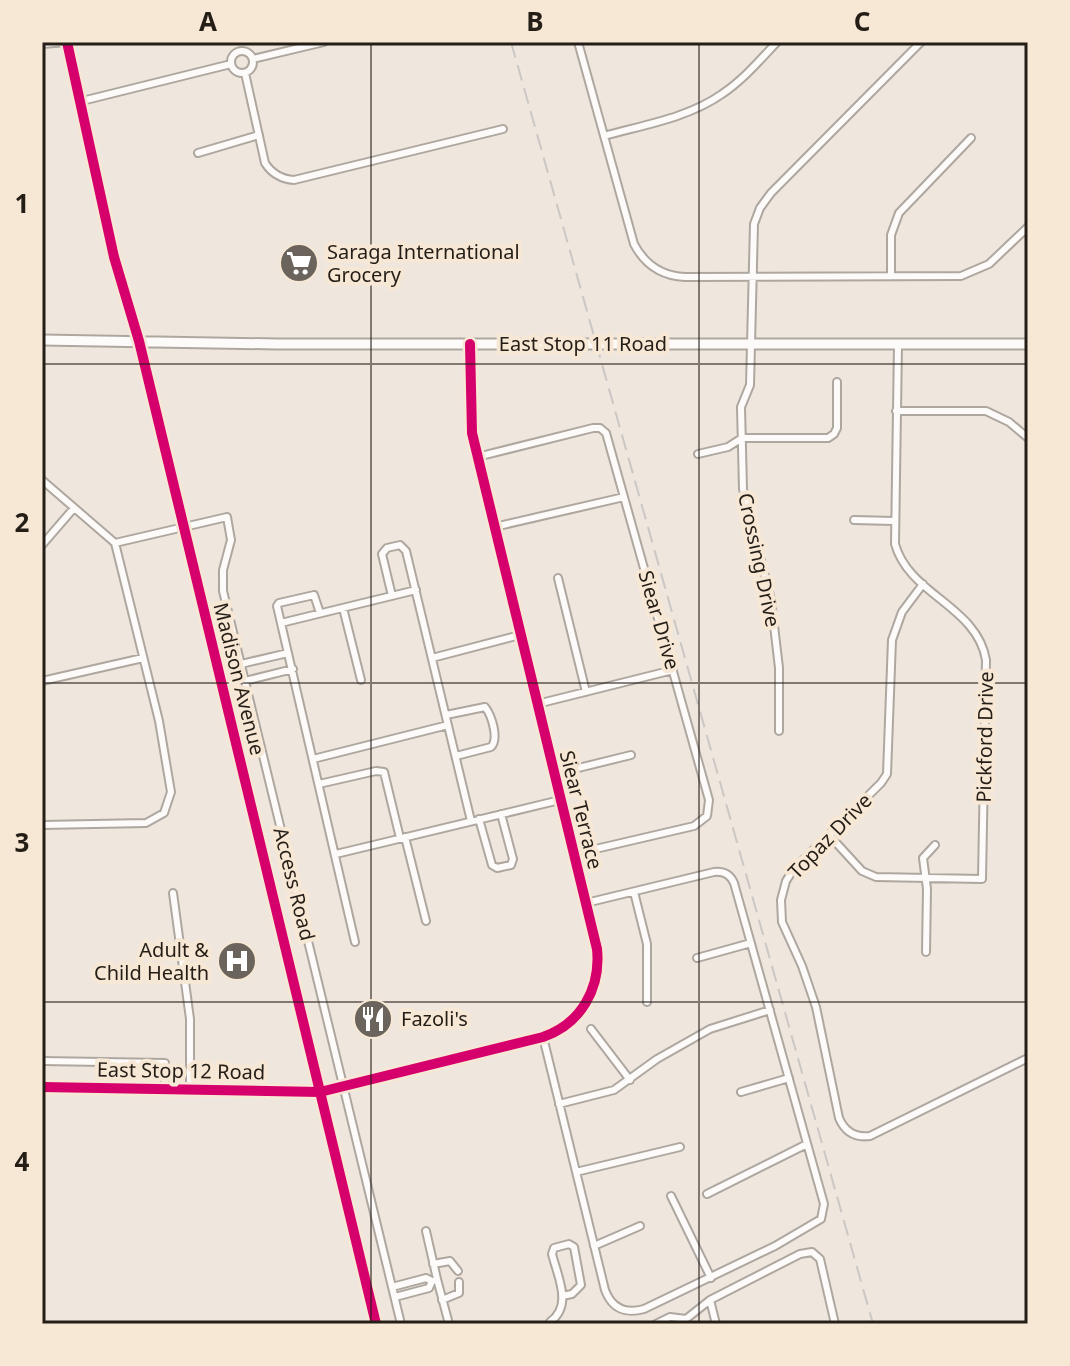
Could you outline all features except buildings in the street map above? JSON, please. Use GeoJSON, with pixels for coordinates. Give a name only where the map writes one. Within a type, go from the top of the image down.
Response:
{"type":"FeatureCollection","features":[{"type":"Feature","properties":{"kind":"main road","name":"Madison Avenue"},"geometry":{"type":"LineString","coordinates":[[67,42],[114,257],[139,341],[376,1324]]}},
{"type":"Feature","properties":{"kind":"main road","name":"East Stop 11 Road"},"geometry":{"type":"LineString","coordinates":[[42,340],[1028,344]]}},
{"type":"Feature","properties":{"kind":"street"},"geometry":{"type":"LineString","coordinates":[[42,44],[67,42]]}},
{"type":"Feature","properties":{"kind":"street"},"geometry":{"type":"LineString","coordinates":[[238,42],[240,51]]}},
{"type":"Feature","properties":{"kind":"street"},"geometry":{"type":"LineString","coordinates":[[253,59],[324,42]]}},
{"type":"Feature","properties":{"kind":"street"},"geometry":{"type":"LineString","coordinates":[[578,42],[634,244],[645,260],[665,274],[675,277],[955,277],[978,271],[1027,230]]}},
{"type":"Feature","properties":{"kind":"street"},"geometry":{"type":"LineString","coordinates":[[604,136],[707,104],[739,81],[777,42]]}},
{"type":"Feature","properties":{"kind":"street","name":"Crossing Drive"},"geometry":{"type":"LineString","coordinates":[[779,731],[779,675],[773,610],[743,494],[741,407],[750,387],[753,230],[766,198],[921,42]]}},
{"type":"Feature","properties":{"kind":"street"},"geometry":{"type":"LineString","coordinates":[[240,51],[249,53],[253,59],[252,68],[245,73],[237,72],[231,64],[233,56],[240,51]]}},
{"type":"Feature","properties":{"kind":"street"},"geometry":{"type":"LineString","coordinates":[[82,101],[231,64]]}},
{"type":"Feature","properties":{"kind":"street"},"geometry":{"type":"LineString","coordinates":[[245,73],[266,165],[275,174],[294,180],[503,129]]}},
{"type":"Feature","properties":{"kind":"street"},"geometry":{"type":"LineString","coordinates":[[198,153],[259,135]]}},
{"type":"Feature","properties":{"kind":"street"},"geometry":{"type":"LineString","coordinates":[[891,276],[891,235],[899,213],[971,138]]}},
{"type":"Feature","properties":{"kind":"street","name":"Siear Terrace"},"geometry":{"type":"LineString","coordinates":[[320,1092],[543,1037],[561,1029],[579,1014],[595,982],[597,952],[586,903],[471,431],[470,344]]}},
{"type":"Feature","properties":{"kind":"street","name":"Pickford Drive"},"geometry":{"type":"LineString","coordinates":[[898,344],[895,544],[908,571],[970,624],[985,653],[982,879],[925,878]]}},
{"type":"Feature","properties":{"kind":"street"},"geometry":{"type":"LineString","coordinates":[[698,454],[728,447],[742,438],[826,439],[837,428],[837,382]]}},
{"type":"Feature","properties":{"kind":"street"},"geometry":{"type":"LineString","coordinates":[[896,411],[982,411],[1009,422],[1028,438]]}},
{"type":"Feature","properties":{"kind":"street","name":"Siear Drive"},"geometry":{"type":"LineString","coordinates":[[477,457],[600,428],[608,437],[709,800],[707,816],[694,826],[574,854]]}},
{"type":"Feature","properties":{"kind":"street"},"geometry":{"type":"LineString","coordinates":[[42,480],[115,543],[159,721],[170,787],[170,800],[165,811],[152,822],[42,825]]}},
{"type":"Feature","properties":{"kind":"street"},"geometry":{"type":"LineString","coordinates":[[494,527],[624,497]]}},
{"type":"Feature","properties":{"kind":"street"},"geometry":{"type":"LineString","coordinates":[[42,545],[74,508]]}},
{"type":"Feature","properties":{"kind":"street","name":"Access Road"},"geometry":{"type":"LineString","coordinates":[[183,526],[227,517],[231,545],[223,570],[223,585],[401,1324]]}},
{"type":"Feature","properties":{"kind":"street"},"geometry":{"type":"LineString","coordinates":[[854,520],[894,521]]}},
{"type":"Feature","properties":{"kind":"street"},"geometry":{"type":"LineString","coordinates":[[115,543],[183,526]]}},
{"type":"Feature","properties":{"kind":"street"},"geometry":{"type":"LineString","coordinates":[[392,596],[382,554],[385,549],[397,545],[405,549],[475,820],[492,865],[497,868],[511,865],[513,861],[501,814]]}},
{"type":"Feature","properties":{"kind":"street"},"geometry":{"type":"LineString","coordinates":[[558,578],[586,692]]}},
{"type":"Feature","properties":{"kind":"street","name":"Topaz Drive"},"geometry":{"type":"LineString","coordinates":[[923,584],[902,612],[892,640],[887,774],[883,782],[791,873],[783,890],[781,913],[816,1007],[839,1118],[843,1127],[852,1134],[870,1136],[1028,1058]]}},
{"type":"Feature","properties":{"kind":"street"},"geometry":{"type":"LineString","coordinates":[[281,623],[416,590]]}},
{"type":"Feature","properties":{"kind":"street"},"geometry":{"type":"LineString","coordinates":[[320,613],[314,595],[277,604],[355,942]]}},
{"type":"Feature","properties":{"kind":"street"},"geometry":{"type":"LineString","coordinates":[[343,608],[361,680]]}},
{"type":"Feature","properties":{"kind":"street"},"geometry":{"type":"LineString","coordinates":[[432,658],[520,635]]}},
{"type":"Feature","properties":{"kind":"street"},"geometry":{"type":"LineString","coordinates":[[241,664],[288,653]]}},
{"type":"Feature","properties":{"kind":"street"},"geometry":{"type":"LineString","coordinates":[[42,681],[143,658]]}},
{"type":"Feature","properties":{"kind":"street"},"geometry":{"type":"LineString","coordinates":[[245,681],[293,669]]}},
{"type":"Feature","properties":{"kind":"street"},"geometry":{"type":"LineString","coordinates":[[537,704],[673,670]]}},
{"type":"Feature","properties":{"kind":"street"},"geometry":{"type":"LineString","coordinates":[[446,715],[485,707],[489,711],[496,739],[491,747],[456,756]]}},
{"type":"Feature","properties":{"kind":"street"},"geometry":{"type":"LineString","coordinates":[[313,759],[448,725]]}},
{"type":"Feature","properties":{"kind":"street"},"geometry":{"type":"LineString","coordinates":[[554,774],[631,755]]}},
{"type":"Feature","properties":{"kind":"street"},"geometry":{"type":"LineString","coordinates":[[319,784],[376,771],[384,772],[426,921]]}},
{"type":"Feature","properties":{"kind":"street"},"geometry":{"type":"LineString","coordinates":[[336,854],[560,800]]}},
{"type":"Feature","properties":{"kind":"street"},"geometry":{"type":"LineString","coordinates":[[829,835],[867,874],[925,878]]}},
{"type":"Feature","properties":{"kind":"street"},"geometry":{"type":"LineString","coordinates":[[926,952],[923,857],[935,845]]}},
{"type":"Feature","properties":{"kind":"street"},"geometry":{"type":"LineString","coordinates":[[543,1037],[606,1295],[620,1309],[632,1312],[642,1310],[711,1278],[819,1221],[824,1207],[734,883],[727,874],[714,872],[586,903]]}},
{"type":"Feature","properties":{"kind":"street"},"geometry":{"type":"LineString","coordinates":[[634,892],[647,944],[647,1002]]}},
{"type":"Feature","properties":{"kind":"street"},"geometry":{"type":"LineString","coordinates":[[173,893],[190,1019],[190,1089]]}},
{"type":"Feature","properties":{"kind":"street"},"geometry":{"type":"LineString","coordinates":[[697,958],[751,943]]}},
{"type":"Feature","properties":{"kind":"street"},"geometry":{"type":"LineString","coordinates":[[559,1104],[610,1091],[657,1059],[710,1029],[770,1010]]}},
{"type":"Feature","properties":{"kind":"street"},"geometry":{"type":"LineString","coordinates":[[591,1029],[630,1080]]}},
{"type":"Feature","properties":{"kind":"street"},"geometry":{"type":"LineString","coordinates":[[42,1069],[42,1061],[165,1063],[165,1088]]}},
{"type":"Feature","properties":{"kind":"street"},"geometry":{"type":"LineString","coordinates":[[741,1092],[789,1078]]}},
{"type":"Feature","properties":{"kind":"street","name":"East Stop 12 Road"},"geometry":{"type":"LineString","coordinates":[[42,1087],[320,1092]]}},
{"type":"Feature","properties":{"kind":"street"},"geometry":{"type":"LineString","coordinates":[[707,1194],[807,1144]]}},
{"type":"Feature","properties":{"kind":"street"},"geometry":{"type":"LineString","coordinates":[[576,1172],[680,1147]]}},
{"type":"Feature","properties":{"kind":"street"},"geometry":{"type":"LineString","coordinates":[[671,1196],[711,1278]]}},
{"type":"Feature","properties":{"kind":"street"},"geometry":{"type":"LineString","coordinates":[[594,1246],[640,1226]]}},
{"type":"Feature","properties":{"kind":"street"},"geometry":{"type":"LineString","coordinates":[[426,1231],[434,1280],[449,1324]]}},
{"type":"Feature","properties":{"kind":"street"},"geometry":{"type":"LineString","coordinates":[[541,1324],[550,1323],[560,1314],[564,1304],[562,1296],[552,1254],[554,1248],[569,1244],[574,1247],[581,1285],[572,1294],[562,1296]]}},
{"type":"Feature","properties":{"kind":"street"},"geometry":{"type":"LineString","coordinates":[[656,1324],[670,1317],[687,1321],[710,1300],[800,1254],[811,1252],[820,1259],[835,1324]]}},
{"type":"Feature","properties":{"kind":"street"},"geometry":{"type":"LineString","coordinates":[[433,1264],[450,1261],[458,1271]]}},
{"type":"Feature","properties":{"kind":"street"},"geometry":{"type":"LineString","coordinates":[[392,1287],[426,1278],[434,1280]]}},
{"type":"Feature","properties":{"kind":"street"},"geometry":{"type":"LineString","coordinates":[[395,1297],[429,1288],[434,1280]]}},
{"type":"Feature","properties":{"kind":"street"},"geometry":{"type":"LineString","coordinates":[[442,1300],[459,1293],[459,1282]]}},
{"type":"Feature","properties":{"kind":"street"},"geometry":{"type":"LineString","coordinates":[[710,1300],[716,1324]]}},
{"type":"Feature","properties":{"kind":"railway"},"geometry":{"type":"LineString","coordinates":[[511,42],[873,1324]]}},
{"type":"Feature","properties":{"kind":"cycle path"},"geometry":{"type":"LineString","coordinates":[[67,42],[114,257],[139,341],[376,1324]]}},
{"type":"Feature","properties":{"kind":"cycle path"},"geometry":{"type":"LineString","coordinates":[[42,1087],[320,1092],[543,1037],[568,1023],[586,1003],[596,977],[597,949],[472,433],[470,344]]}},
{"type":"Feature","properties":{"kind":"place","name":"Saraga International Grocery"},"geometry":{"type":"Point","coordinates":[299,263]}},
{"type":"Feature","properties":{"kind":"place","name":"Adult & Child Health"},"geometry":{"type":"Point","coordinates":[237,961]}},
{"type":"Feature","properties":{"kind":"place","name":"Fazoli's"},"geometry":{"type":"Point","coordinates":[373,1019]}}]}
